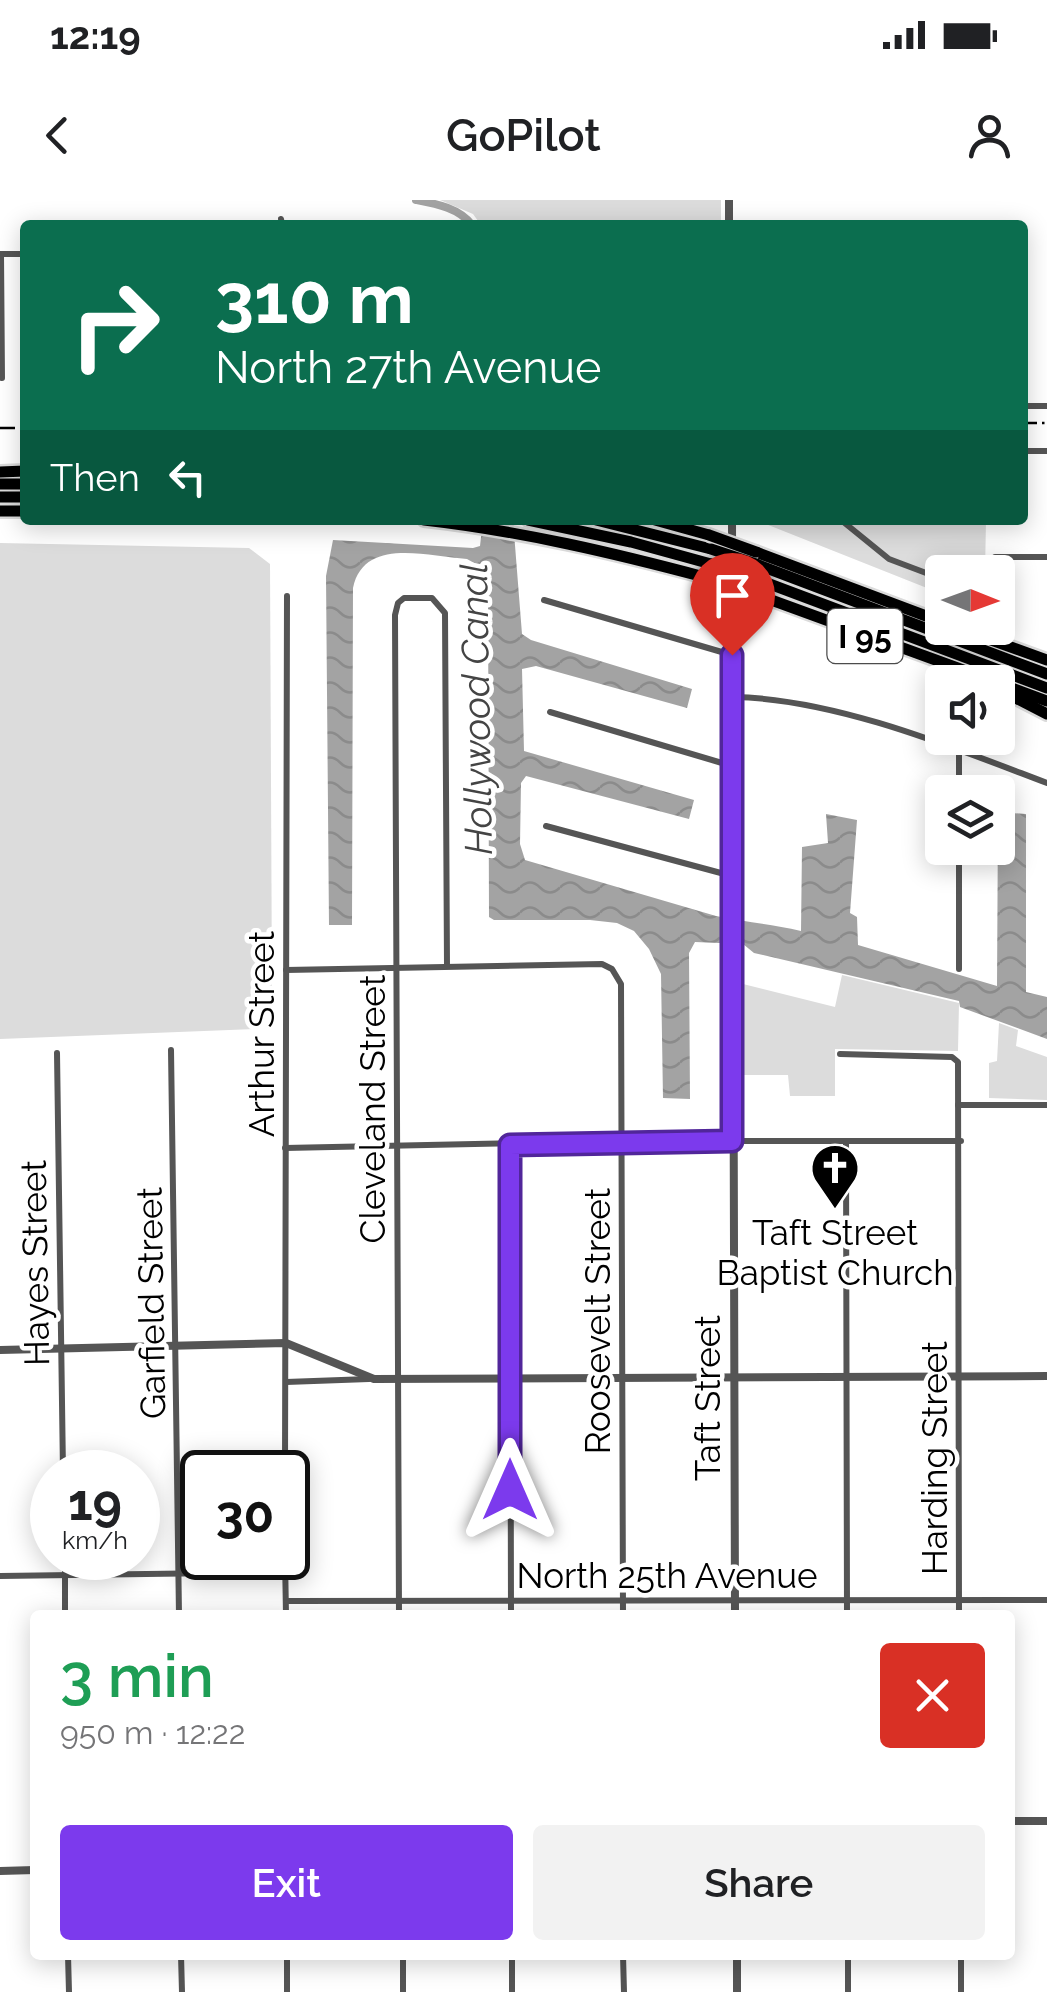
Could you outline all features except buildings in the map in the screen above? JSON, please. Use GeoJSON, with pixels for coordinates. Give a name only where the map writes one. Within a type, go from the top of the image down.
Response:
{"type":"FeatureCollection","features":[{"type":"Feature","properties":{"kind":"highway","name":"I 95"},"geometry":{"type":"LineString","coordinates":[[467,525],[614,553],[708,578],[944,665]]}},
{"type":"Feature","properties":{"kind":"highway"},"geometry":{"type":"LineString","coordinates":[[551,525],[711,564],[1047,688]]}},
{"type":"Feature","properties":{"kind":"highway"},"geometry":{"type":"LineString","coordinates":[[622,525],[710,542]]}},
{"type":"Feature","properties":{"kind":"highway","name":"I 95"},"geometry":{"type":"LineString","coordinates":[[668,525],[925,616]]}},
{"type":"Feature","properties":{"kind":"highway"},"geometry":{"type":"LineString","coordinates":[[756,558],[1047,674]]}},
{"type":"Feature","properties":{"kind":"highway"},"geometry":{"type":"LineString","coordinates":[[1007,645],[1047,658]]}},
{"type":"Feature","properties":{"kind":"highway","name":"I 95"},"geometry":{"type":"LineString","coordinates":[[1015,691],[1047,701]]}},
{"type":"Feature","properties":{"kind":"highway"},"geometry":{"type":"LineString","coordinates":[[1015,695],[1047,714]]}},
{"type":"Feature","properties":{"kind":"street"},"geometry":{"type":"LineString","coordinates":[[1,254],[2,378]]}},
{"type":"Feature","properties":{"kind":"street","name":"Taft Street"},"geometry":{"type":"LineString","coordinates":[[732,525],[735,1610]]}},
{"type":"Feature","properties":{"kind":"street"},"geometry":{"type":"LineString","coordinates":[[847,525],[890,559],[925,572]]}},
{"type":"Feature","properties":{"kind":"street"},"geometry":{"type":"LineString","coordinates":[[1015,557],[1047,557]]}},
{"type":"Feature","properties":{"kind":"street","name":"Arthur Street"},"geometry":{"type":"LineString","coordinates":[[286,1450],[287,596]]}},
{"type":"Feature","properties":{"kind":"street","name":"Cleveland Street"},"geometry":{"type":"LineString","coordinates":[[399,1610],[396,966],[398,603],[404,598],[432,598],[445,613],[446,966]]}},
{"type":"Feature","properties":{"kind":"street"},"geometry":{"type":"LineString","coordinates":[[544,600],[732,655]]}},
{"type":"Feature","properties":{"kind":"street"},"geometry":{"type":"LineString","coordinates":[[734,697],[814,708],[925,740]]}},
{"type":"Feature","properties":{"kind":"street"},"geometry":{"type":"LineString","coordinates":[[550,712],[732,766]]}},
{"type":"Feature","properties":{"kind":"street"},"geometry":{"type":"LineString","coordinates":[[972,755],[1047,783]]}},
{"type":"Feature","properties":{"kind":"street"},"geometry":{"type":"LineString","coordinates":[[546,826],[732,876]]}},
{"type":"Feature","properties":{"kind":"street"},"geometry":{"type":"LineString","coordinates":[[960,865],[960,970]]}},
{"type":"Feature","properties":{"kind":"street","name":"Roosevelt Street"},"geometry":{"type":"LineString","coordinates":[[446,966],[602,964],[612,969],[620,984],[622,1610]]}},
{"type":"Feature","properties":{"kind":"street"},"geometry":{"type":"LineString","coordinates":[[286,970],[446,966]]}},
{"type":"Feature","properties":{"kind":"street","name":"Garfield Street"},"geometry":{"type":"LineString","coordinates":[[172,1050],[180,1610]]}},
{"type":"Feature","properties":{"kind":"street","name":"Hayes Street"},"geometry":{"type":"LineString","coordinates":[[57,1053],[63,1450]]}},
{"type":"Feature","properties":{"kind":"street","name":"Harding Street"},"geometry":{"type":"LineString","coordinates":[[840,1054],[952,1057],[958,1062],[959,1610]]}},
{"type":"Feature","properties":{"kind":"street"},"geometry":{"type":"LineString","coordinates":[[958,1105],[1047,1104]]}},
{"type":"Feature","properties":{"kind":"street"},"geometry":{"type":"LineString","coordinates":[[285,1148],[622,1141],[960,1140]]}},
{"type":"Feature","properties":{"kind":"street"},"geometry":{"type":"LineString","coordinates":[[846,1142],[847,1610]]}},
{"type":"Feature","properties":{"kind":"street"},"geometry":{"type":"LineString","coordinates":[[510,1145],[511,1610]]}},
{"type":"Feature","properties":{"kind":"street"},"geometry":{"type":"LineString","coordinates":[[0,1350],[286,1343],[374,1379]]}},
{"type":"Feature","properties":{"kind":"street"},"geometry":{"type":"LineString","coordinates":[[286,1382],[398,1378],[1047,1376]]}},
{"type":"Feature","properties":{"kind":"street"},"geometry":{"type":"LineString","coordinates":[[160,1574],[179,1574]]}},
{"type":"Feature","properties":{"kind":"street"},"geometry":{"type":"LineString","coordinates":[[0,1576],[30,1575]]}},
{"type":"Feature","properties":{"kind":"street"},"geometry":{"type":"LineString","coordinates":[[65,1580],[65,1610]]}},
{"type":"Feature","properties":{"kind":"street"},"geometry":{"type":"LineString","coordinates":[[285,1580],[286,1610]]}},
{"type":"Feature","properties":{"kind":"street","name":"North 25th Avenue"},"geometry":{"type":"LineString","coordinates":[[286,1601],[1047,1600]]}},
{"type":"Feature","properties":{"kind":"street"},"geometry":{"type":"LineString","coordinates":[[1015,1821],[1047,1821]]}},
{"type":"Feature","properties":{"kind":"street"},"geometry":{"type":"LineString","coordinates":[[0,1871],[30,1870]]}},
{"type":"Feature","properties":{"kind":"street"},"geometry":{"type":"LineString","coordinates":[[68,1960],[68,1992]]}},
{"type":"Feature","properties":{"kind":"street"},"geometry":{"type":"LineString","coordinates":[[181,1960],[182,1992]]}},
{"type":"Feature","properties":{"kind":"street"},"geometry":{"type":"LineString","coordinates":[[287,1960],[287,1992]]}},
{"type":"Feature","properties":{"kind":"street"},"geometry":{"type":"LineString","coordinates":[[402,1992],[403,1960]]}},
{"type":"Feature","properties":{"kind":"street"},"geometry":{"type":"LineString","coordinates":[[512,1960],[512,1992]]}},
{"type":"Feature","properties":{"kind":"street"},"geometry":{"type":"LineString","coordinates":[[624,1960],[624,1992]]}},
{"type":"Feature","properties":{"kind":"street"},"geometry":{"type":"LineString","coordinates":[[737,1960],[737,1992]]}},
{"type":"Feature","properties":{"kind":"street"},"geometry":{"type":"LineString","coordinates":[[848,1960],[848,1992]]}},
{"type":"Feature","properties":{"kind":"street"},"geometry":{"type":"LineString","coordinates":[[961,1960],[961,1992]]}},
{"type":"Feature","properties":{"kind":"shaded area"},"geometry":{"type":"Polygon","coordinates":[[[440,200],[721,200],[721,220],[477,220],[473,214],[440,200]]]}},
{"type":"Feature","properties":{"kind":"shaded area"},"geometry":{"type":"Polygon","coordinates":[[[769,525],[986,525],[985,555],[925,555],[925,587],[769,525]]]}},
{"type":"Feature","properties":{"kind":"shaded area"},"geometry":{"type":"Polygon","coordinates":[[[0,543],[249,548],[270,564],[272,997],[255,1029],[0,1039],[0,543]]]}},
{"type":"Feature","properties":{"kind":"shaded area"},"geometry":{"type":"Polygon","coordinates":[[[842,975],[959,1003],[958,1051],[835,1049],[835,1096],[790,1096],[788,1075],[744,1075],[743,984],[835,1007],[842,975]]]}},
{"type":"Feature","properties":{"kind":"shaded area"},"geometry":{"type":"Polygon","coordinates":[[[999,1023],[1018,1030],[1016,1046],[1047,1057],[1047,1100],[989,1098],[989,1063],[997,1061],[999,1023]]]}},
{"type":"Feature","properties":{"kind":"water"},"geometry":{"type":"Polygon","coordinates":[[[482,525],[513,525],[522,634],[531,640],[692,689],[687,708],[536,666],[522,669],[524,751],[694,800],[689,819],[526,776],[521,783],[520,844],[525,860],[716,916],[801,931],[802,847],[828,843],[826,814],[857,820],[850,913],[857,917],[858,945],[997,986],[998,865],[1015,865],[1015,813],[1026,814],[1026,992],[1047,997],[1047,1039],[960,1007],[959,1001],[754,953],[743,944],[695,942],[689,953],[690,1099],[663,1098],[661,974],[649,949],[634,931],[617,923],[590,920],[489,917],[488,580],[467,559],[398,553],[370,562],[359,572],[353,588],[352,925],[329,925],[326,576],[333,540],[480,546],[482,525]]]}},
{"type":"Feature","properties":{"kind":"waterway","name":"Hollywood Canal"},"geometry":{"type":"LineString","coordinates":[[416,200],[440,205],[468,220]]}},
{"type":"Feature","properties":{"kind":"railway"},"geometry":{"type":"LineString","coordinates":[[1028,423],[1047,423]]}},
{"type":"Feature","properties":{"kind":"railway"},"geometry":{"type":"LineString","coordinates":[[0,428],[20,428]]}},
{"type":"Feature","properties":{"kind":"place","name":"Taft Street Baptist Church"},"geometry":{"type":"Point","coordinates":[835,1210]}},
{"type":"Feature","properties":{"kind":"route"},"geometry":{"type":"LineString","coordinates":[[510,1490],[510,1145],[732,1141],[732,655]]}}]}
